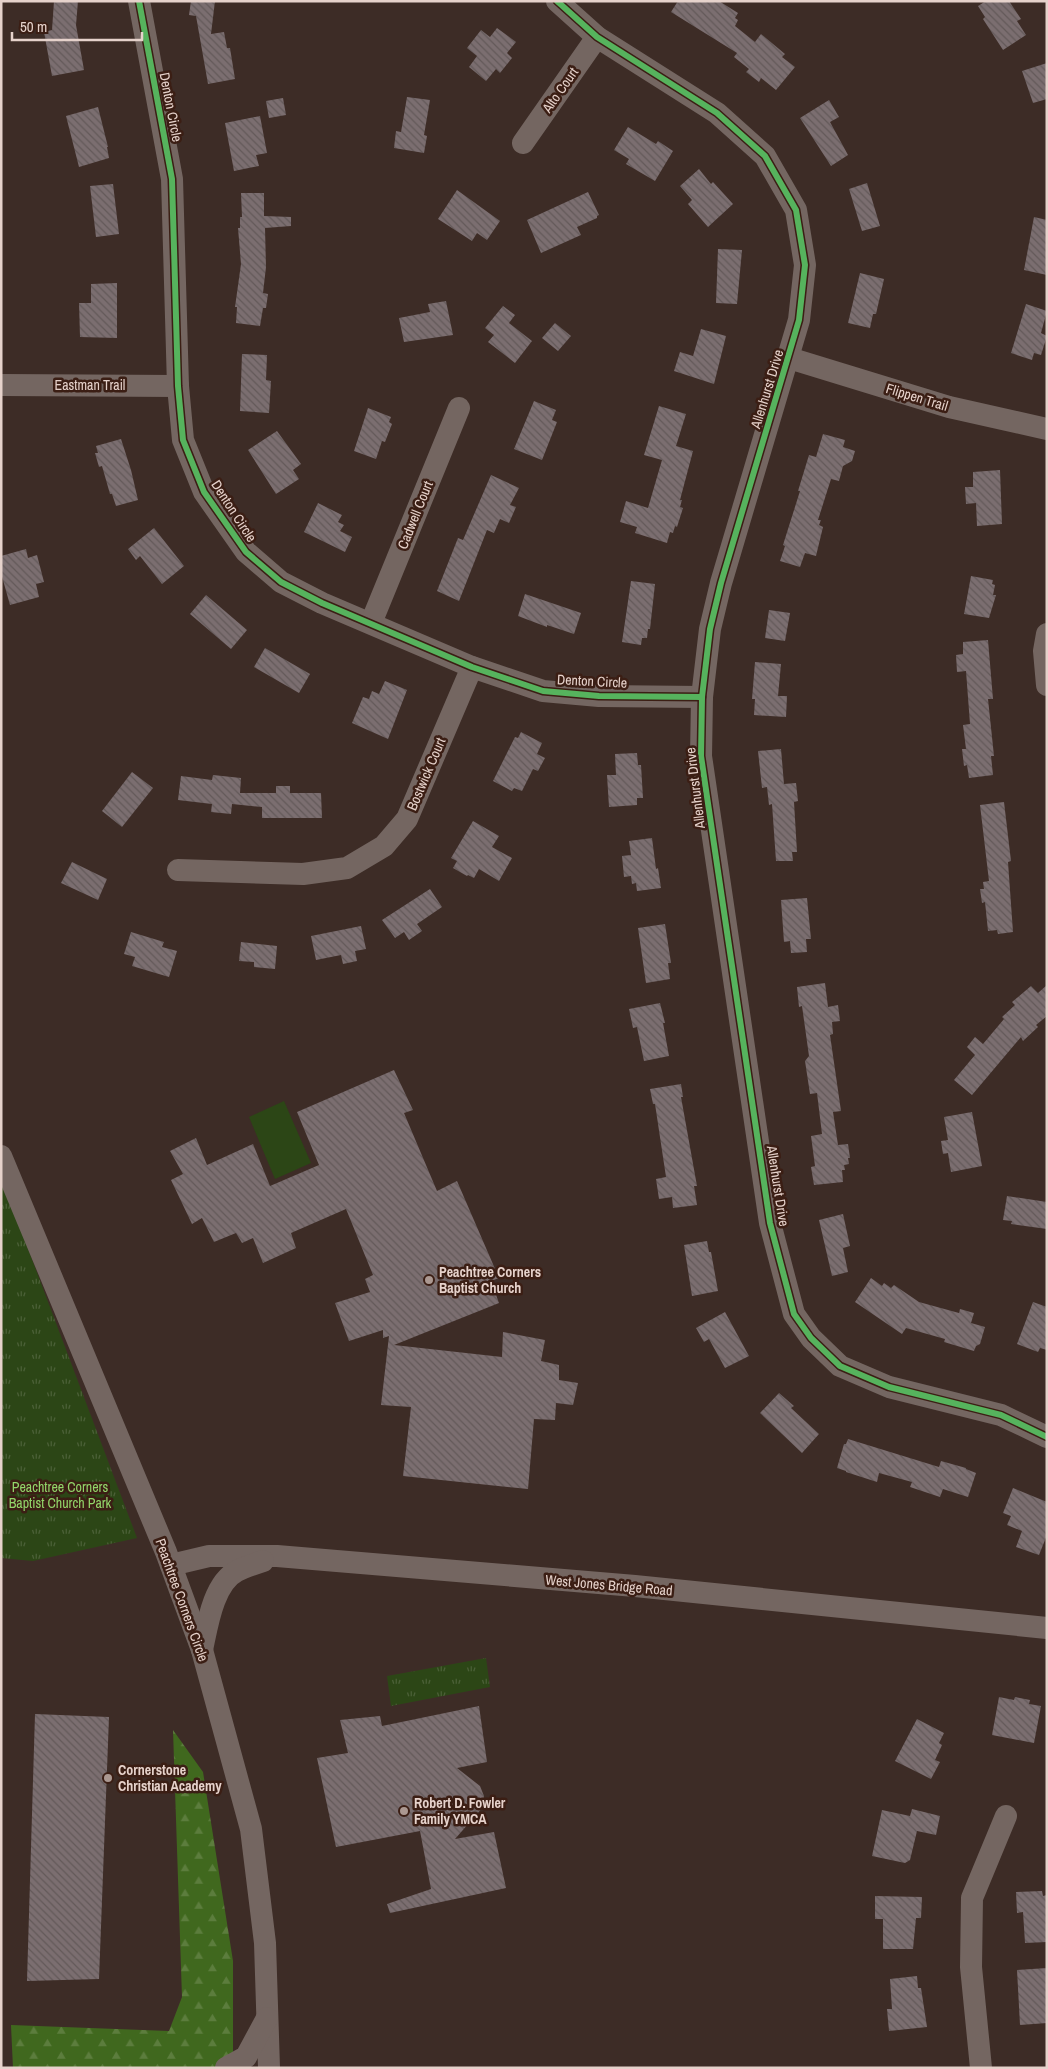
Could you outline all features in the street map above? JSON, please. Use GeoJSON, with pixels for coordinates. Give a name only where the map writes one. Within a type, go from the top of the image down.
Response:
{"type":"FeatureCollection","features":[{"type":"Feature","properties":{"kind":"street","name":"Denton Circle"},"geometry":{"type":"LineString","coordinates":[[139,1],[172,179],[178,386],[183,440],[204,492],[246,552],[281,582],[322,603],[472,667],[543,691],[599,696],[702,696]]}},
{"type":"Feature","properties":{"kind":"street","name":"Allenhurst Drive"},"geometry":{"type":"LineString","coordinates":[[558,1],[597,37],[717,113],[765,156],[796,210],[805,265],[799,320],[710,629],[702,696],[701,756],[770,1223],[794,1314],[811,1338],[840,1366],[889,1387],[1001,1415],[1047,1437]]}},
{"type":"Feature","properties":{"kind":"street","name":"Alto Court"},"geometry":{"type":"LineString","coordinates":[[523,143],[597,37]]}},
{"type":"Feature","properties":{"kind":"street","name":"Flippen Trail"},"geometry":{"type":"LineString","coordinates":[[789,358],[949,407],[1047,429]]}},
{"type":"Feature","properties":{"kind":"street","name":"Eastman Trail"},"geometry":{"type":"LineString","coordinates":[[1,385],[178,386]]}},
{"type":"Feature","properties":{"kind":"street","name":"Cadwell Court"},"geometry":{"type":"LineString","coordinates":[[371,623],[459,408]]}},
{"type":"Feature","properties":{"kind":"street"},"geometry":{"type":"LineString","coordinates":[[1047,634],[1044,651],[1047,685]]}},
{"type":"Feature","properties":{"kind":"street","name":"Bostwick Court"},"geometry":{"type":"LineString","coordinates":[[178,870],[303,874],[347,868],[384,846],[408,819],[472,667]]}},
{"type":"Feature","properties":{"kind":"street","name":"Peachtree Corners Circle"},"geometry":{"type":"LineString","coordinates":[[1,1156],[171,1565],[202,1650],[251,1829],[265,1942],[269,2068]]}},
{"type":"Feature","properties":{"kind":"street","name":"West Jones Bridge Road"},"geometry":{"type":"LineString","coordinates":[[171,1565],[209,1556],[277,1556],[635,1586],[1047,1628]]}},
{"type":"Feature","properties":{"kind":"street"},"geometry":{"type":"LineString","coordinates":[[202,1650],[211,1610],[220,1589],[235,1571],[277,1556]]}},
{"type":"Feature","properties":{"kind":"street"},"geometry":{"type":"LineString","coordinates":[[981,2068],[971,1967],[972,1898],[1006,1816]]}},
{"type":"Feature","properties":{"kind":"street"},"geometry":{"type":"LineString","coordinates":[[226,2068],[246,2057],[268,2015]]}},
{"type":"Feature","properties":{"kind":"green space"},"geometry":{"type":"Polygon","coordinates":[[[284,1101],[311,1163],[275,1179],[249,1117],[284,1101]]]}},
{"type":"Feature","properties":{"kind":"green space","name":"Peachtree Corners Baptist Church Park"},"geometry":{"type":"Polygon","coordinates":[[[1,1177],[137,1538],[33,1561],[1,1558],[1,1177]]]}},
{"type":"Feature","properties":{"kind":"green space"},"geometry":{"type":"Polygon","coordinates":[[[486,1658],[490,1687],[391,1706],[387,1676],[486,1658]]]}},
{"type":"Feature","properties":{"kind":"green space"},"geometry":{"type":"Polygon","coordinates":[[[173,1730],[203,1772],[233,1961],[233,2068],[13,2068],[11,2025],[169,2031],[182,1997],[173,1730]]]}},
{"type":"Feature","properties":{"kind":"building"},"geometry":{"type":"Polygon","coordinates":[[[54,1],[78,1],[76,25],[84,70],[52,76],[44,32],[52,30],[54,1]]]}},
{"type":"Feature","properties":{"kind":"building"},"geometry":{"type":"Polygon","coordinates":[[[191,1],[215,1],[211,34],[224,32],[227,48],[230,48],[235,79],[208,84],[196,16],[189,15],[191,1]]]}},
{"type":"Feature","properties":{"kind":"building"},"geometry":{"type":"Polygon","coordinates":[[[678,1],[719,1],[738,13],[735,18],[738,20],[735,26],[755,42],[761,34],[785,54],[782,57],[795,67],[776,90],[761,78],[759,82],[746,72],[749,69],[734,57],[737,53],[671,12],[678,1]]]}},
{"type":"Feature","properties":{"kind":"building"},"geometry":{"type":"Polygon","coordinates":[[[986,1],[1009,1],[1021,19],[1017,21],[1026,35],[1003,50],[983,19],[985,17],[978,6],[986,1]]]}},
{"type":"Feature","properties":{"kind":"building"},"geometry":{"type":"Polygon","coordinates":[[[497,28],[516,42],[507,53],[512,58],[500,73],[496,69],[486,81],[469,67],[477,56],[467,48],[481,30],[490,37],[497,28]]]}},
{"type":"Feature","properties":{"kind":"building"},"geometry":{"type":"Polygon","coordinates":[[[1047,63],[1047,99],[1033,103],[1022,71],[1047,63]]]}},
{"type":"Feature","properties":{"kind":"building"},"geometry":{"type":"Polygon","coordinates":[[[407,97],[430,100],[424,135],[427,136],[424,153],[394,148],[396,131],[401,132],[407,97]]]}},
{"type":"Feature","properties":{"kind":"building"},"geometry":{"type":"Polygon","coordinates":[[[283,98],[286,115],[269,118],[266,101],[283,98]]]}},
{"type":"Feature","properties":{"kind":"building"},"geometry":{"type":"Polygon","coordinates":[[[829,100],[839,117],[830,122],[848,155],[831,166],[800,118],[829,100]]]}},
{"type":"Feature","properties":{"kind":"building"},"geometry":{"type":"Polygon","coordinates":[[[98,107],[109,158],[79,167],[66,116],[98,107]]]}},
{"type":"Feature","properties":{"kind":"building"},"geometry":{"type":"Polygon","coordinates":[[[260,116],[267,153],[256,155],[259,166],[234,171],[225,123],[260,116]]]}},
{"type":"Feature","properties":{"kind":"building"},"geometry":{"type":"Polygon","coordinates":[[[628,127],[656,144],[658,141],[673,151],[655,181],[626,164],[629,159],[614,150],[628,127]]]}},
{"type":"Feature","properties":{"kind":"building"},"geometry":{"type":"Polygon","coordinates":[[[699,169],[711,184],[713,182],[733,204],[708,227],[688,204],[692,200],[680,186],[699,169]]]}},
{"type":"Feature","properties":{"kind":"building"},"geometry":{"type":"Polygon","coordinates":[[[867,183],[880,226],[862,231],[849,189],[867,183]]]}},
{"type":"Feature","properties":{"kind":"building"},"geometry":{"type":"Polygon","coordinates":[[[113,184],[119,234],[96,237],[90,186],[113,184]]]}},
{"type":"Feature","properties":{"kind":"building"},"geometry":{"type":"Polygon","coordinates":[[[457,190],[500,221],[487,240],[477,233],[472,241],[438,219],[457,190]]]}},
{"type":"Feature","properties":{"kind":"building"},"geometry":{"type":"Polygon","coordinates":[[[588,192],[599,215],[597,218],[577,227],[581,235],[541,253],[527,220],[588,192]]]}},
{"type":"Feature","properties":{"kind":"building"},"geometry":{"type":"Polygon","coordinates":[[[241,193],[264,193],[264,216],[291,217],[291,226],[265,228],[266,267],[263,293],[268,294],[260,326],[236,323],[237,307],[235,307],[241,264],[238,228],[240,228],[240,217],[242,217],[241,193]]]}},
{"type":"Feature","properties":{"kind":"building"},"geometry":{"type":"Polygon","coordinates":[[[1034,217],[1047,220],[1047,275],[1024,270],[1034,217]]]}},
{"type":"Feature","properties":{"kind":"building"},"geometry":{"type":"Polygon","coordinates":[[[718,249],[742,250],[737,304],[716,303],[718,249]]]}},
{"type":"Feature","properties":{"kind":"building"},"geometry":{"type":"Polygon","coordinates":[[[860,273],[884,279],[876,314],[873,314],[870,328],[848,323],[860,273]]]}},
{"type":"Feature","properties":{"kind":"building"},"geometry":{"type":"Polygon","coordinates":[[[117,283],[117,338],[80,337],[79,303],[91,303],[91,284],[117,283]]]}},
{"type":"Feature","properties":{"kind":"building"},"geometry":{"type":"Polygon","coordinates":[[[446,301],[453,335],[404,342],[399,318],[430,312],[428,304],[446,301]]]}},
{"type":"Feature","properties":{"kind":"building"},"geometry":{"type":"Polygon","coordinates":[[[1026,304],[1047,311],[1041,333],[1047,336],[1041,355],[1034,353],[1032,360],[1011,353],[1026,304]]]}},
{"type":"Feature","properties":{"kind":"building"},"geometry":{"type":"Polygon","coordinates":[[[503,306],[515,315],[509,323],[532,341],[515,363],[488,342],[494,335],[485,328],[503,306]]]}},
{"type":"Feature","properties":{"kind":"building"},"geometry":{"type":"Polygon","coordinates":[[[555,323],[571,336],[558,351],[542,338],[555,323]]]}},
{"type":"Feature","properties":{"kind":"building"},"geometry":{"type":"Polygon","coordinates":[[[701,329],[726,336],[714,384],[674,371],[680,352],[693,356],[701,329]]]}},
{"type":"Feature","properties":{"kind":"building"},"geometry":{"type":"Polygon","coordinates":[[[242,354],[267,355],[266,380],[271,381],[269,413],[240,411],[242,354]]]}},
{"type":"Feature","properties":{"kind":"building"},"geometry":{"type":"Polygon","coordinates":[[[534,401],[556,410],[552,420],[557,422],[542,460],[514,449],[534,401]]]}},
{"type":"Feature","properties":{"kind":"building"},"geometry":{"type":"Polygon","coordinates":[[[659,406],[686,414],[676,446],[693,451],[680,500],[682,500],[680,507],[683,508],[677,527],[675,526],[673,533],[670,532],[667,543],[635,533],[637,527],[620,522],[626,501],[648,508],[662,460],[644,455],[659,406]]]}},
{"type":"Feature","properties":{"kind":"building"},"geometry":{"type":"Polygon","coordinates":[[[368,408],[391,417],[389,422],[392,424],[385,442],[382,441],[376,459],[354,451],[368,408]]]}},
{"type":"Feature","properties":{"kind":"building"},"geometry":{"type":"Polygon","coordinates":[[[277,431],[301,464],[293,470],[299,479],[276,494],[248,450],[277,431]]]}},
{"type":"Feature","properties":{"kind":"building"},"geometry":{"type":"Polygon","coordinates":[[[823,434],[845,440],[843,447],[855,451],[852,461],[843,466],[839,481],[831,479],[818,520],[821,520],[819,525],[823,527],[816,556],[805,553],[800,567],[780,561],[809,455],[816,457],[823,434]]]}},
{"type":"Feature","properties":{"kind":"building"},"geometry":{"type":"Polygon","coordinates":[[[121,439],[138,500],[116,506],[112,494],[110,494],[102,466],[99,467],[95,453],[98,453],[96,446],[121,439]]]}},
{"type":"Feature","properties":{"kind":"building"},"geometry":{"type":"Polygon","coordinates":[[[1000,470],[1002,524],[977,526],[976,503],[966,504],[965,487],[973,487],[973,472],[1000,470]]]}},
{"type":"Feature","properties":{"kind":"building"},"geometry":{"type":"Polygon","coordinates":[[[491,475],[519,488],[510,505],[516,507],[509,523],[500,519],[494,533],[487,530],[459,601],[437,591],[458,538],[463,540],[491,475]]]}},
{"type":"Feature","properties":{"kind":"building"},"geometry":{"type":"Polygon","coordinates":[[[318,503],[342,515],[338,522],[344,525],[340,531],[352,537],[345,552],[304,532],[318,503]]]}},
{"type":"Feature","properties":{"kind":"building"},"geometry":{"type":"Polygon","coordinates":[[[154,528],[184,566],[162,584],[140,556],[136,560],[128,549],[154,528]]]}},
{"type":"Feature","properties":{"kind":"building"},"geometry":{"type":"Polygon","coordinates":[[[26,549],[28,558],[37,555],[44,582],[36,584],[39,597],[10,605],[1,573],[1,556],[26,549]]]}},
{"type":"Feature","properties":{"kind":"building"},"geometry":{"type":"Polygon","coordinates":[[[971,576],[993,580],[992,584],[995,585],[993,595],[996,595],[989,618],[964,614],[971,576]]]}},
{"type":"Feature","properties":{"kind":"building"},"geometry":{"type":"Polygon","coordinates":[[[631,581],[655,584],[650,629],[648,629],[647,638],[642,638],[641,645],[622,642],[631,581]]]}},
{"type":"Feature","properties":{"kind":"building"},"geometry":{"type":"Polygon","coordinates":[[[525,594],[581,613],[574,634],[547,625],[547,627],[518,616],[525,594]]]}},
{"type":"Feature","properties":{"kind":"building"},"geometry":{"type":"Polygon","coordinates":[[[206,595],[247,630],[231,649],[190,614],[206,595]]]}},
{"type":"Feature","properties":{"kind":"building"},"geometry":{"type":"Polygon","coordinates":[[[769,610],[790,613],[785,641],[765,638],[769,610]]]}},
{"type":"Feature","properties":{"kind":"building"},"geometry":{"type":"Polygon","coordinates":[[[988,640],[993,699],[988,699],[994,756],[991,756],[993,775],[969,778],[967,765],[964,766],[962,749],[966,749],[963,725],[970,724],[966,671],[957,672],[956,655],[963,654],[963,642],[988,640]]]}},
{"type":"Feature","properties":{"kind":"building"},"geometry":{"type":"Polygon","coordinates":[[[265,648],[310,674],[299,693],[254,667],[265,648]]]}},
{"type":"Feature","properties":{"kind":"building"},"geometry":{"type":"Polygon","coordinates":[[[755,662],[781,664],[778,696],[787,696],[786,717],[754,715],[755,699],[752,699],[755,662]]]}},
{"type":"Feature","properties":{"kind":"building"},"geometry":{"type":"Polygon","coordinates":[[[385,681],[407,690],[388,739],[352,723],[363,697],[369,699],[372,691],[379,694],[385,681]]]}},
{"type":"Feature","properties":{"kind":"building"},"geometry":{"type":"Polygon","coordinates":[[[521,732],[542,743],[537,754],[545,758],[538,771],[533,769],[522,791],[514,788],[512,791],[493,781],[515,737],[518,738],[521,732]]]}},
{"type":"Feature","properties":{"kind":"building"},"geometry":{"type":"Polygon","coordinates":[[[781,749],[784,784],[796,783],[798,801],[794,802],[797,852],[792,852],[793,861],[776,861],[772,804],[769,805],[767,787],[762,788],[758,751],[781,749]]]}},
{"type":"Feature","properties":{"kind":"building"},"geometry":{"type":"Polygon","coordinates":[[[637,753],[638,765],[641,765],[643,798],[637,798],[637,805],[609,807],[607,775],[616,775],[615,754],[637,753]]]}},
{"type":"Feature","properties":{"kind":"building"},"geometry":{"type":"Polygon","coordinates":[[[132,772],[153,788],[122,827],[102,811],[132,772]]]}},
{"type":"Feature","properties":{"kind":"building"},"geometry":{"type":"Polygon","coordinates":[[[213,775],[241,778],[240,793],[276,793],[276,786],[290,786],[290,793],[321,793],[322,818],[262,818],[262,807],[232,804],[231,814],[211,812],[212,804],[178,800],[181,776],[212,780],[213,775]]]}},
{"type":"Feature","properties":{"kind":"building"},"geometry":{"type":"Polygon","coordinates":[[[1004,802],[1011,861],[1008,862],[1013,932],[998,934],[997,930],[988,931],[985,902],[982,903],[980,889],[984,889],[983,882],[989,881],[980,805],[1004,802]]]}},
{"type":"Feature","properties":{"kind":"building"},"geometry":{"type":"Polygon","coordinates":[[[473,821],[499,836],[492,847],[512,858],[499,881],[479,869],[474,878],[453,868],[457,861],[451,858],[473,821]]]}},
{"type":"Feature","properties":{"kind":"building"},"geometry":{"type":"Polygon","coordinates":[[[652,838],[656,869],[658,868],[661,888],[637,891],[636,883],[632,884],[631,876],[624,877],[622,856],[631,855],[629,841],[652,838]]]}},
{"type":"Feature","properties":{"kind":"building"},"geometry":{"type":"Polygon","coordinates":[[[72,862],[107,879],[98,900],[61,883],[72,862]]]}},
{"type":"Feature","properties":{"kind":"building"},"geometry":{"type":"Polygon","coordinates":[[[430,889],[442,907],[417,924],[422,931],[409,940],[404,932],[395,938],[382,920],[430,889]]]}},
{"type":"Feature","properties":{"kind":"building"},"geometry":{"type":"Polygon","coordinates":[[[807,898],[811,939],[806,939],[807,952],[791,953],[790,941],[784,942],[781,900],[807,898]]]}},
{"type":"Feature","properties":{"kind":"building"},"geometry":{"type":"Polygon","coordinates":[[[665,924],[671,963],[668,963],[670,979],[646,983],[638,928],[665,924]]]}},
{"type":"Feature","properties":{"kind":"building"},"geometry":{"type":"Polygon","coordinates":[[[361,926],[366,949],[355,951],[357,961],[343,964],[341,955],[316,960],[311,936],[361,926]]]}},
{"type":"Feature","properties":{"kind":"building"},"geometry":{"type":"Polygon","coordinates":[[[131,932],[164,942],[162,947],[177,951],[169,977],[132,966],[135,957],[124,954],[131,932]]]}},
{"type":"Feature","properties":{"kind":"building"},"geometry":{"type":"Polygon","coordinates":[[[241,942],[277,946],[275,969],[254,967],[254,962],[239,961],[241,942]]]}},
{"type":"Feature","properties":{"kind":"building"},"geometry":{"type":"Polygon","coordinates":[[[825,983],[828,1007],[838,1005],[840,1021],[832,1022],[833,1034],[830,1035],[841,1111],[833,1112],[838,1145],[848,1144],[850,1158],[848,1158],[849,1164],[844,1165],[845,1170],[842,1170],[843,1182],[814,1185],[811,1167],[815,1166],[811,1136],[822,1134],[817,1093],[810,1094],[805,1061],[809,1056],[802,1006],[799,1007],[797,987],[825,983]]]}},
{"type":"Feature","properties":{"kind":"building"},"geometry":{"type":"Polygon","coordinates":[[[1047,985],[1047,1016],[1036,1025],[1038,1027],[1023,1041],[1021,1037],[972,1095],[954,1080],[975,1055],[967,1047],[975,1037],[983,1044],[1004,1019],[1002,1017],[1015,1005],[1012,1002],[1031,986],[1038,993],[1047,985]]]}},
{"type":"Feature","properties":{"kind":"building"},"geometry":{"type":"Polygon","coordinates":[[[660,1003],[665,1023],[663,1023],[669,1056],[644,1061],[637,1027],[633,1028],[629,1009],[660,1003]]]}},
{"type":"Feature","properties":{"kind":"building","name":"Peachtree Corners Baptist Church"},"geometry":{"type":"Polygon","coordinates":[[[394,1070],[413,1110],[404,1113],[437,1191],[457,1181],[499,1278],[491,1281],[499,1303],[394,1345],[502,1357],[503,1332],[545,1340],[541,1361],[559,1365],[559,1380],[578,1383],[573,1405],[556,1403],[555,1420],[534,1419],[528,1489],[403,1476],[411,1407],[381,1405],[389,1336],[383,1338],[383,1330],[349,1341],[335,1303],[370,1292],[365,1279],[373,1275],[346,1209],[291,1233],[296,1248],[263,1263],[253,1238],[242,1243],[236,1233],[214,1242],[202,1218],[192,1224],[171,1180],[183,1174],[170,1151],[196,1138],[207,1165],[253,1144],[270,1186],[319,1165],[297,1112],[394,1070]]]}},
{"type":"Feature","properties":{"kind":"building"},"geometry":{"type":"Polygon","coordinates":[[[681,1084],[683,1097],[681,1097],[697,1186],[694,1186],[697,1205],[673,1208],[672,1197],[659,1199],[656,1179],[666,1177],[655,1104],[653,1104],[650,1089],[681,1084]]]}},
{"type":"Feature","properties":{"kind":"building"},"geometry":{"type":"Polygon","coordinates":[[[972,1112],[982,1166],[951,1172],[948,1153],[943,1154],[941,1141],[948,1140],[944,1117],[972,1112]]]}},
{"type":"Feature","properties":{"kind":"building"},"geometry":{"type":"Polygon","coordinates":[[[1007,1196],[1047,1202],[1047,1229],[1011,1224],[1012,1221],[1003,1220],[1007,1196]]]}},
{"type":"Feature","properties":{"kind":"building"},"geometry":{"type":"Polygon","coordinates":[[[843,1214],[850,1246],[843,1248],[848,1272],[832,1276],[819,1220],[843,1214]]]}},
{"type":"Feature","properties":{"kind":"building"},"geometry":{"type":"Polygon","coordinates":[[[707,1241],[709,1252],[711,1252],[718,1291],[692,1296],[684,1245],[707,1241]]]}},
{"type":"Feature","properties":{"kind":"building"},"geometry":{"type":"Polygon","coordinates":[[[871,1278],[882,1286],[884,1283],[891,1288],[894,1285],[919,1302],[959,1313],[960,1309],[974,1313],[971,1323],[985,1327],[980,1344],[976,1346],[974,1351],[944,1342],[945,1339],[906,1328],[902,1334],[855,1302],[871,1278]]]}},
{"type":"Feature","properties":{"kind":"building"},"geometry":{"type":"Polygon","coordinates":[[[1033,1302],[1047,1307],[1047,1350],[1040,1348],[1038,1352],[1017,1344],[1033,1302]]]}},
{"type":"Feature","properties":{"kind":"building"},"geometry":{"type":"Polygon","coordinates":[[[725,1312],[749,1356],[725,1368],[709,1339],[704,1342],[696,1328],[725,1312]]]}},
{"type":"Feature","properties":{"kind":"building"},"geometry":{"type":"Polygon","coordinates":[[[779,1393],[794,1406],[791,1408],[819,1434],[802,1453],[760,1413],[779,1393]]]}},
{"type":"Feature","properties":{"kind":"building"},"geometry":{"type":"Polygon","coordinates":[[[848,1439],[939,1467],[941,1461],[966,1468],[976,1473],[968,1497],[943,1489],[940,1497],[910,1487],[912,1482],[879,1473],[877,1482],[837,1468],[844,1444],[846,1444],[848,1439]]]}},
{"type":"Feature","properties":{"kind":"building"},"geometry":{"type":"Polygon","coordinates":[[[1013,1488],[1047,1502],[1047,1535],[1039,1555],[1016,1547],[1022,1531],[1007,1525],[1011,1516],[1003,1513],[1013,1488]]]}},
{"type":"Feature","properties":{"kind":"building"},"geometry":{"type":"Polygon","coordinates":[[[999,1697],[1014,1700],[1015,1697],[1030,1700],[1029,1704],[1041,1706],[1034,1743],[992,1735],[999,1697]]]}},
{"type":"Feature","properties":{"kind":"building","name":"Robert D. Fowler Family YMCA"},"geometry":{"type":"Polygon","coordinates":[[[479,1706],[487,1762],[457,1768],[480,1786],[484,1796],[483,1807],[455,1839],[494,1832],[506,1888],[390,1913],[387,1904],[431,1889],[420,1831],[336,1847],[317,1758],[348,1753],[340,1720],[380,1716],[382,1726],[479,1706]]]}},
{"type":"Feature","properties":{"kind":"building"},"geometry":{"type":"Polygon","coordinates":[[[35,1714],[109,1717],[99,1979],[27,1981],[35,1714]]]}},
{"type":"Feature","properties":{"kind":"building"},"geometry":{"type":"Polygon","coordinates":[[[917,1719],[944,1733],[939,1743],[942,1745],[935,1760],[940,1762],[931,1779],[895,1761],[917,1719]]]}},
{"type":"Feature","properties":{"kind":"building"},"geometry":{"type":"Polygon","coordinates":[[[912,1809],[940,1816],[936,1835],[917,1831],[910,1860],[905,1863],[872,1856],[882,1810],[910,1816],[912,1809]]]}},
{"type":"Feature","properties":{"kind":"building"},"geometry":{"type":"Polygon","coordinates":[[[1042,1891],[1043,1896],[1047,1895],[1047,1942],[1025,1943],[1023,1912],[1017,1913],[1016,1892],[1042,1891]]]}},
{"type":"Feature","properties":{"kind":"building"},"geometry":{"type":"Polygon","coordinates":[[[875,1896],[922,1897],[921,1918],[916,1918],[913,1949],[883,1949],[883,1919],[875,1919],[875,1896]]]}},
{"type":"Feature","properties":{"kind":"building"},"geometry":{"type":"Polygon","coordinates":[[[1047,1968],[1047,2023],[1020,2025],[1017,1970],[1047,1968]]]}},
{"type":"Feature","properties":{"kind":"building"},"geometry":{"type":"Polygon","coordinates":[[[917,1976],[918,1988],[921,1988],[927,2027],[889,2031],[887,2009],[892,2009],[890,1979],[917,1976]]]}},
{"type":"Feature","properties":{"kind":"cycle path"},"geometry":{"type":"LineString","coordinates":[[139,1],[172,179],[178,386],[183,440],[204,492],[246,552],[281,582],[322,603],[472,667],[543,691],[599,696],[702,697]]}},
{"type":"Feature","properties":{"kind":"cycle path"},"geometry":{"type":"LineString","coordinates":[[557,1],[597,37],[717,113],[765,156],[796,210],[805,265],[799,320],[721,583],[710,629],[702,697],[701,756],[770,1223],[794,1314],[811,1338],[840,1366],[889,1387],[1001,1415],[1047,1437]]}},
{"type":"Feature","properties":{"kind":"place","name":"Peachtree Corners Baptist Church"},"geometry":{"type":"Point","coordinates":[429,1280]}},
{"type":"Feature","properties":{"kind":"place","name":"Cornerstone Christian Academy"},"geometry":{"type":"Point","coordinates":[108,1778]}},
{"type":"Feature","properties":{"kind":"place","name":"Robert D. Fowler Family YMCA"},"geometry":{"type":"Point","coordinates":[404,1811]}}]}
